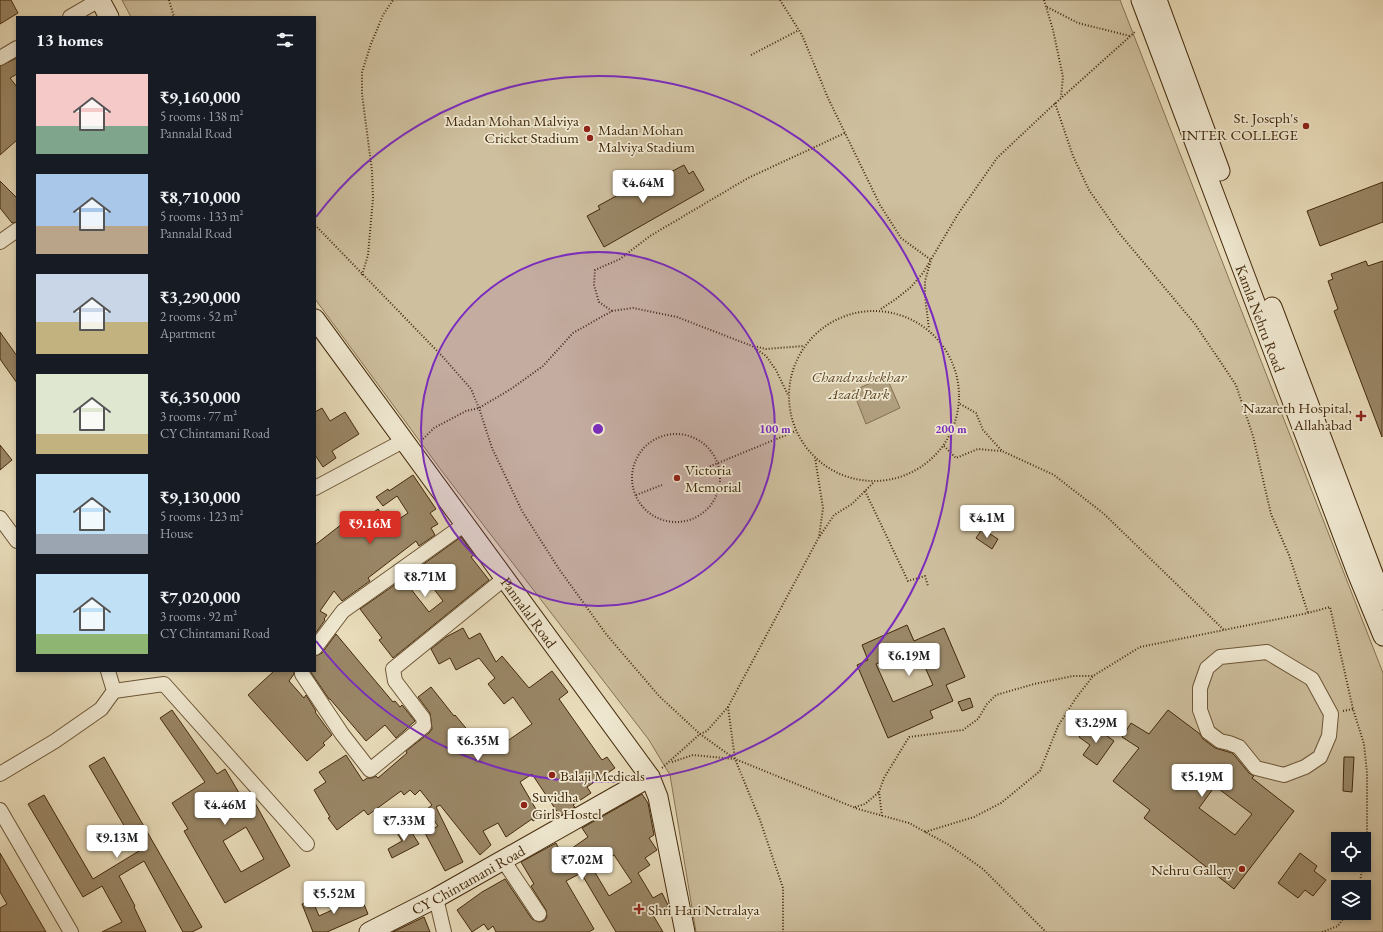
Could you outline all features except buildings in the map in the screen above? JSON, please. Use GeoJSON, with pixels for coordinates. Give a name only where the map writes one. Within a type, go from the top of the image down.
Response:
{"type":"FeatureCollection","features":[{"type":"Feature","properties":{"kind":"main road"},"geometry":{"type":"LineString","coordinates":[[99,0],[107,16]]}},
{"type":"Feature","properties":{"kind":"main road","name":"Kamla Nehru Road"},"geometry":{"type":"LineString","coordinates":[[1141,0],[1160,9],[1383,600]]}},
{"type":"Feature","properties":{"kind":"main road","name":"Kamla Nehru Road"},"geometry":{"type":"LineString","coordinates":[[1160,9],[1352,558],[1383,636]]}},
{"type":"Feature","properties":{"kind":"main road","name":"Pannalal Road"},"geometry":{"type":"LineString","coordinates":[[316,320],[414,440],[466,524],[650,777],[658,796],[685,932]]}},
{"type":"Feature","properties":{"kind":"main road","name":"CY Chintamani Road"},"geometry":{"type":"LineString","coordinates":[[369,932],[436,898],[650,777]]}},
{"type":"Feature","properties":{"kind":"street"},"geometry":{"type":"LineString","coordinates":[[72,16],[99,0]]}},
{"type":"Feature","properties":{"kind":"street"},"geometry":{"type":"LineString","coordinates":[[0,58],[16,49]]}},
{"type":"Feature","properties":{"kind":"street"},"geometry":{"type":"LineString","coordinates":[[0,242],[16,231]]}},
{"type":"Feature","properties":{"kind":"street"},"geometry":{"type":"LineString","coordinates":[[316,488],[414,440]]}},
{"type":"Feature","properties":{"kind":"street"},"geometry":{"type":"LineString","coordinates":[[0,518],[16,540]]}},
{"type":"Feature","properties":{"kind":"street"},"geometry":{"type":"LineString","coordinates":[[316,647],[343,611],[466,524]]}},
{"type":"Feature","properties":{"kind":"street"},"geometry":{"type":"LineString","coordinates":[[302,672],[342,734],[370,770],[424,726],[422,718],[395,681],[394,669],[505,578]]}},
{"type":"Feature","properties":{"kind":"street"},"geometry":{"type":"LineString","coordinates":[[1267,652],[1312,679],[1331,714],[1329,736],[1320,757],[1305,767],[1284,774],[1256,768],[1239,747],[1220,741],[1208,732],[1200,710],[1200,688],[1207,668],[1220,657],[1267,652]]}},
{"type":"Feature","properties":{"kind":"street"},"geometry":{"type":"LineString","coordinates":[[108,672],[114,691]]}},
{"type":"Feature","properties":{"kind":"street"},"geometry":{"type":"LineString","coordinates":[[0,774],[55,741],[101,709],[114,691],[164,678],[307,844]]}},
{"type":"Feature","properties":{"kind":"street"},"geometry":{"type":"LineString","coordinates":[[0,810],[71,932]]}},
{"type":"Feature","properties":{"kind":"street"},"geometry":{"type":"LineString","coordinates":[[503,860],[539,914]]}},
{"type":"Feature","properties":{"kind":"street"},"geometry":{"type":"LineString","coordinates":[[436,898],[444,932]]}},
{"type":"Feature","properties":{"kind":"path"},"geometry":{"type":"LineString","coordinates":[[169,0],[174,16]]}},
{"type":"Feature","properties":{"kind":"path"},"geometry":{"type":"LineString","coordinates":[[362,275],[368,254],[374,198],[362,94],[362,72],[383,14],[393,0]]}},
{"type":"Feature","properties":{"kind":"path"},"geometry":{"type":"LineString","coordinates":[[780,0],[799,30],[845,133],[880,205],[901,238],[931,260]]}},
{"type":"Feature","properties":{"kind":"path"},"geometry":{"type":"LineString","coordinates":[[1044,0],[1063,77],[1061,98]]}},
{"type":"Feature","properties":{"kind":"path"},"geometry":{"type":"LineString","coordinates":[[1046,7],[1078,23],[1130,36]]}},
{"type":"Feature","properties":{"kind":"path"},"geometry":{"type":"LineString","coordinates":[[880,310],[911,287],[923,273],[958,214],[998,158],[1055,103],[1160,9]]}},
{"type":"Feature","properties":{"kind":"path"},"geometry":{"type":"LineString","coordinates":[[751,56],[799,30]]}},
{"type":"Feature","properties":{"kind":"path"},"geometry":{"type":"LineString","coordinates":[[1055,103],[1073,156],[1089,190],[1119,233],[1195,324],[1236,385],[1253,436],[1271,514],[1289,555],[1308,613]]}},
{"type":"Feature","properties":{"kind":"path"},"geometry":{"type":"LineString","coordinates":[[612,311],[599,302],[594,285],[595,270],[620,259],[650,236],[748,178],[845,133]]}},
{"type":"Feature","properties":{"kind":"path"},"geometry":{"type":"LineString","coordinates":[[316,226],[442,356],[471,389],[492,448],[522,511],[560,569],[606,634],[659,696],[700,734],[735,760],[854,808],[909,823],[949,845],[983,869],[1046,932]]}},
{"type":"Feature","properties":{"kind":"path"},"geometry":{"type":"LineString","coordinates":[[929,329],[925,282],[931,260]]}},
{"type":"Feature","properties":{"kind":"path"},"geometry":{"type":"LineString","coordinates":[[414,440],[466,411],[479,408],[511,389],[543,366],[573,333],[612,311],[633,308],[677,317],[752,346],[766,349],[804,346]]}},
{"type":"Feature","properties":{"kind":"path"},"geometry":{"type":"LineString","coordinates":[[880,310],[906,316],[929,329],[948,350],[958,376],[960,404],[955,426],[944,446],[925,465],[901,478],[874,482],[853,479],[832,471],[815,458],[804,446],[796,431],[790,414],[788,396],[792,370],[804,346],[825,326],[851,313],[880,310]]}},
{"type":"Feature","properties":{"kind":"path"},"geometry":{"type":"LineString","coordinates":[[752,346],[766,356],[776,370],[788,396]]}},
{"type":"Feature","properties":{"kind":"path"},"geometry":{"type":"LineString","coordinates":[[960,404],[976,413],[983,430],[1002,451]]}},
{"type":"Feature","properties":{"kind":"path"},"geometry":{"type":"LineString","coordinates":[[696,472],[796,431]]}},
{"type":"Feature","properties":{"kind":"path"},"geometry":{"type":"LineString","coordinates":[[670,435],[685,435],[699,440],[710,450],[718,463],[720,476],[719,490],[713,503],[703,513],[691,520],[677,522],[664,520],[651,514],[641,505],[636,495],[632,476],[636,462],[644,449],[656,440],[670,435]]}},
{"type":"Feature","properties":{"kind":"path"},"geometry":{"type":"LineString","coordinates":[[944,446],[956,458],[978,449],[1002,451],[1054,475],[1104,514],[1224,630]]}},
{"type":"Feature","properties":{"kind":"path"},"geometry":{"type":"LineString","coordinates":[[815,458],[822,508],[820,537]]}},
{"type":"Feature","properties":{"kind":"path"},"geometry":{"type":"LineString","coordinates":[[650,777],[670,762],[700,734],[706,731],[728,706],[820,537],[834,515],[852,504],[874,482]]}},
{"type":"Feature","properties":{"kind":"path"},"geometry":{"type":"LineString","coordinates":[[636,495],[662,485]]}},
{"type":"Feature","properties":{"kind":"path"},"geometry":{"type":"LineString","coordinates":[[865,491],[908,580],[926,576],[928,586]]}},
{"type":"Feature","properties":{"kind":"path"},"geometry":{"type":"LineString","coordinates":[[925,832],[974,817],[1001,803],[1040,771],[1058,726],[1076,698],[1093,676],[1140,647],[1308,613],[1330,607],[1353,709],[1364,744],[1367,773],[1367,832]]}},
{"type":"Feature","properties":{"kind":"path"},"geometry":{"type":"LineString","coordinates":[[882,816],[879,792],[884,778],[909,737],[963,730],[978,719],[987,704],[996,695],[1034,684],[1074,676],[1093,676]]}},
{"type":"Feature","properties":{"kind":"path"},"geometry":{"type":"LineString","coordinates":[[728,706],[735,760],[760,820],[783,888],[783,932]]}},
{"type":"Feature","properties":{"kind":"path"},"geometry":{"type":"LineString","coordinates":[[670,762],[693,755],[735,760]]}},
{"type":"Feature","properties":{"kind":"path"},"geometry":{"type":"LineString","coordinates":[[854,808],[865,804],[879,792]]}},
{"type":"Feature","properties":{"kind":"path"},"geometry":{"type":"LineString","coordinates":[[1322,932],[1338,926],[1342,920]]}},
{"type":"Feature","properties":{"kind":"green space","name":"Chandrashekhar Azad Park"},"geometry":{"type":"Polygon","coordinates":[[[122,0],[1120,0],[1383,673],[1383,932],[696,932],[670,775],[649,740],[441,470],[316,300],[316,16],[130,16],[122,0]]]}},
{"type":"Feature","properties":{"kind":"shaded area"},"geometry":{"type":"Polygon","coordinates":[[[886,376],[900,408],[866,424],[853,391],[886,376]]]}},
{"type":"Feature","properties":{"kind":"place","name":"St. Joseph's INTER COLLEGE"},"geometry":{"type":"Point","coordinates":[1306,126]}},
{"type":"Feature","properties":{"kind":"place","name":"Madan Mohan Malviya Cricket Stadium"},"geometry":{"type":"Point","coordinates":[587,129]}},
{"type":"Feature","properties":{"kind":"place","name":"Madan Mohan Malviya Stadium"},"geometry":{"type":"Point","coordinates":[590,138]}},
{"type":"Feature","properties":{"kind":"place","name":"Nazareth Hospital, Allahabad"},"geometry":{"type":"Point","coordinates":[1361,416]}},
{"type":"Feature","properties":{"kind":"place","name":"Victoria Memorial"},"geometry":{"type":"Point","coordinates":[677,478]}},
{"type":"Feature","properties":{"kind":"place","name":"Balaji Medicals"},"geometry":{"type":"Point","coordinates":[552,775]}},
{"type":"Feature","properties":{"kind":"place","name":"Suvidha Girls Hostel"},"geometry":{"type":"Point","coordinates":[524,805]}},
{"type":"Feature","properties":{"kind":"place","name":"Nehru Gallery"},"geometry":{"type":"Point","coordinates":[1242,869]}},
{"type":"Feature","properties":{"kind":"place","name":"Shri Hari Netralaya"},"geometry":{"type":"Point","coordinates":[639,909]}}]}
